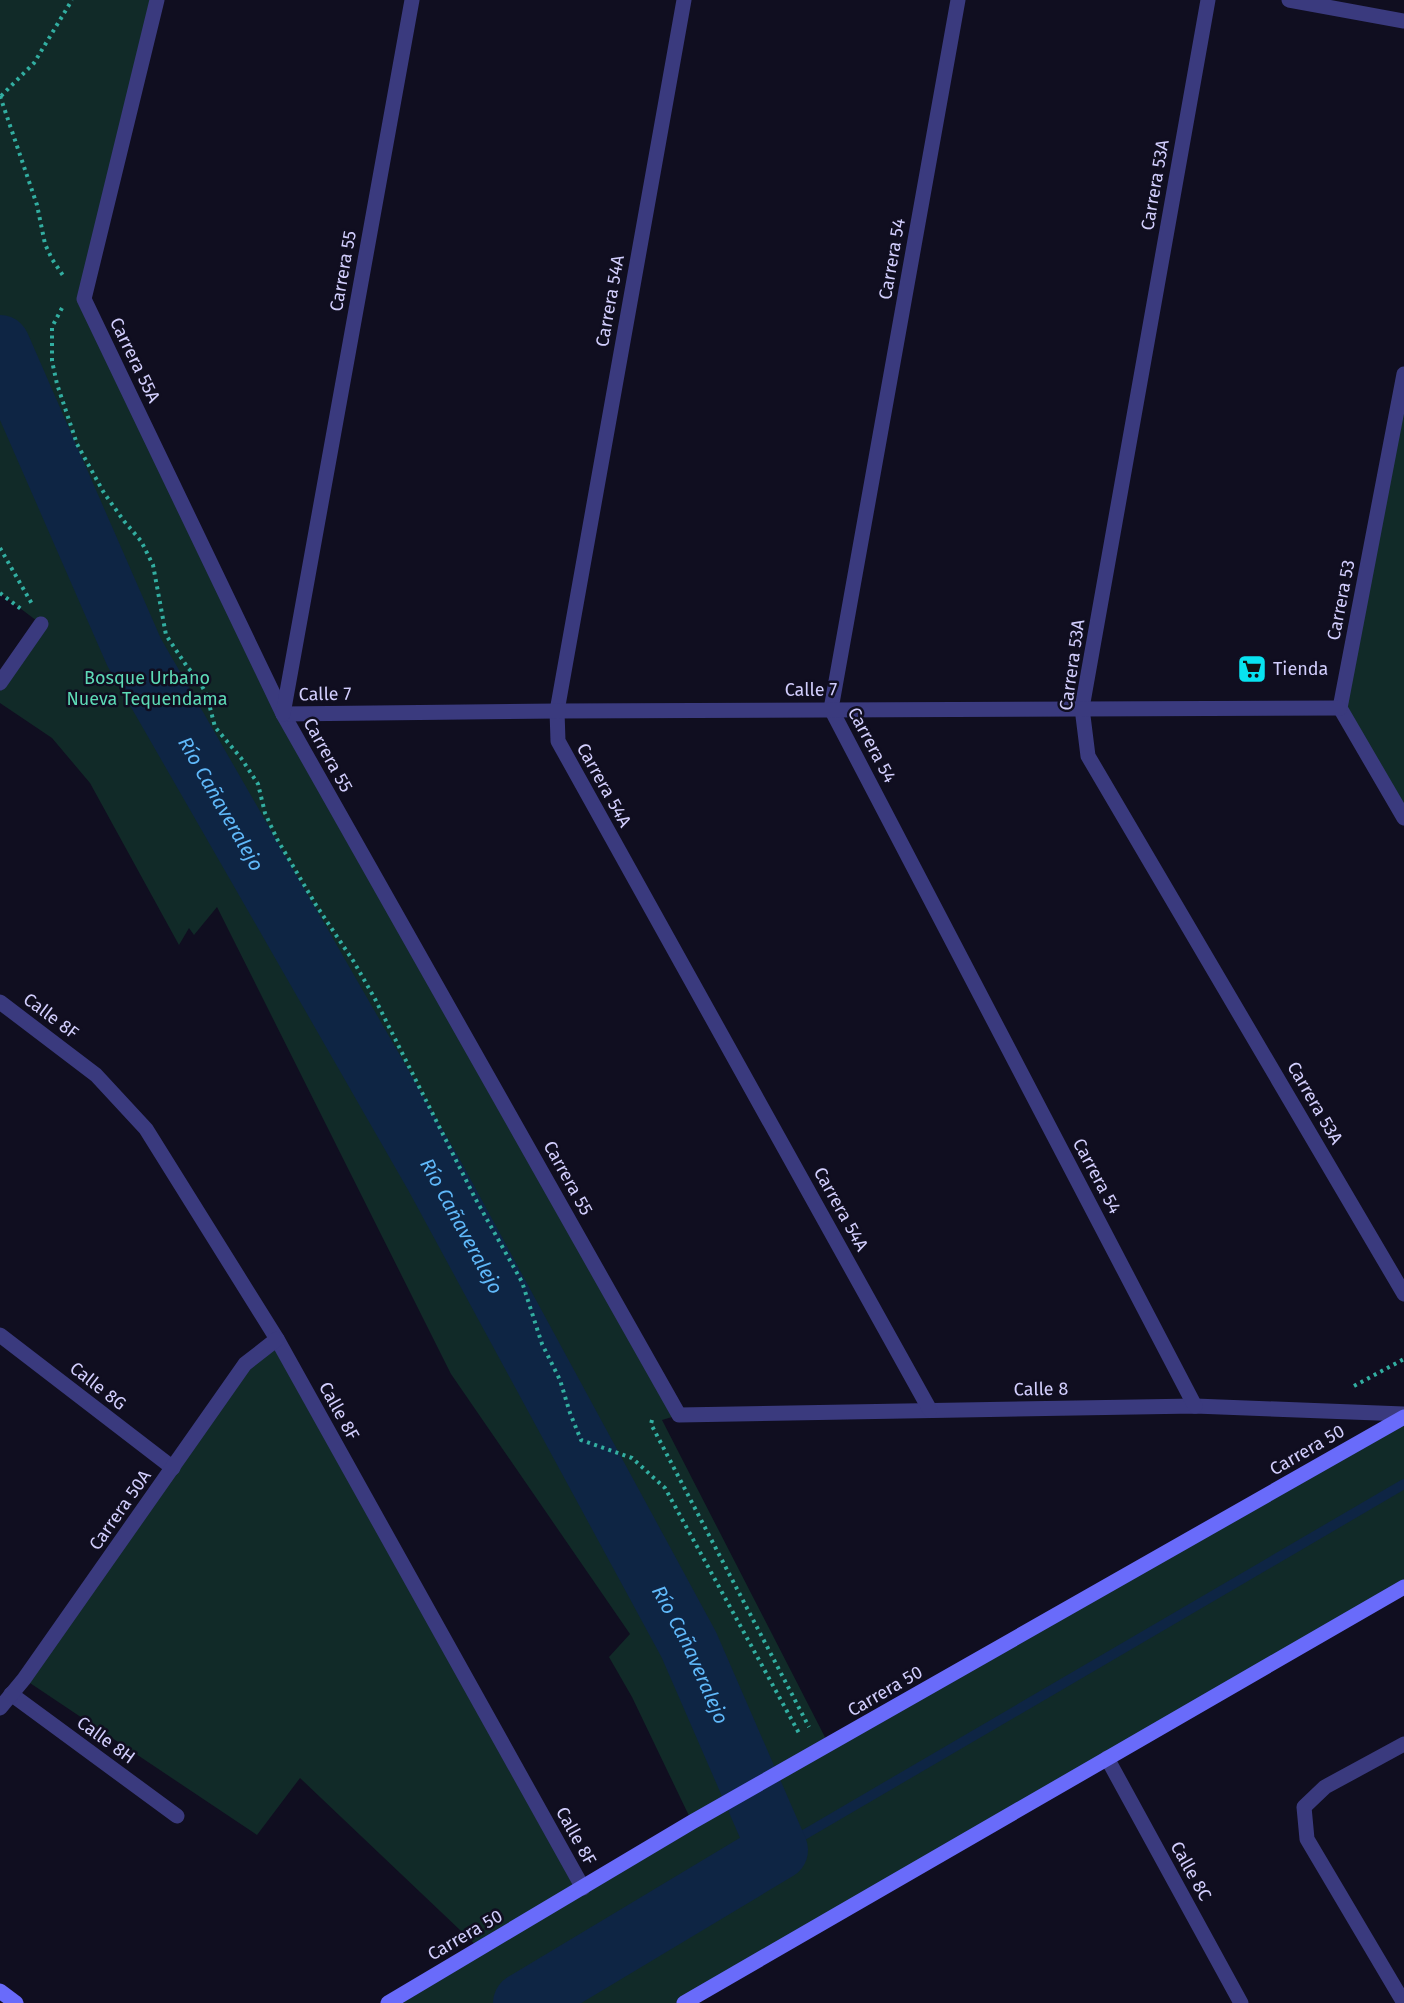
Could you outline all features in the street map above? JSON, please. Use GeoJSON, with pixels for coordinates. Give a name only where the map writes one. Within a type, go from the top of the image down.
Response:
{"type":"FeatureCollection","features":[{"type":"Feature","properties":{"kind":"main road","name":"Carrera 50"},"geometry":{"type":"LineString","coordinates":[[388,2003],[692,1822],[1404,1416]]}},
{"type":"Feature","properties":{"kind":"main road"},"geometry":{"type":"LineString","coordinates":[[684,2003],[1404,1587]]}},
{"type":"Feature","properties":{"kind":"main road"},"geometry":{"type":"LineString","coordinates":[[0,1991],[16,2003]]}},
{"type":"Feature","properties":{"kind":"street","name":"Carrera 55A"},"geometry":{"type":"LineString","coordinates":[[157,0],[84,299],[283,714]]}},
{"type":"Feature","properties":{"kind":"street","name":"Carrera 55"},"geometry":{"type":"LineString","coordinates":[[412,0],[283,714],[679,1414]]}},
{"type":"Feature","properties":{"kind":"street","name":"Carrera 54A"},"geometry":{"type":"LineString","coordinates":[[684,0],[556,711],[558,741],[930,1410]]}},
{"type":"Feature","properties":{"kind":"street","name":"Carrera 54"},"geometry":{"type":"LineString","coordinates":[[958,0],[831,709],[1195,1406]]}},
{"type":"Feature","properties":{"kind":"street","name":"Carrera 53A"},"geometry":{"type":"LineString","coordinates":[[1208,0],[1082,708],[1088,756],[1404,1294]]}},
{"type":"Feature","properties":{"kind":"street"},"geometry":{"type":"LineString","coordinates":[[1289,0],[1404,21]]}},
{"type":"Feature","properties":{"kind":"street","name":"Carrera 53"},"geometry":{"type":"LineString","coordinates":[[1340,708],[1404,374]]}},
{"type":"Feature","properties":{"kind":"street"},"geometry":{"type":"LineString","coordinates":[[0,683],[41,624]]}},
{"type":"Feature","properties":{"kind":"street","name":"Calle 7"},"geometry":{"type":"LineString","coordinates":[[283,714],[831,709],[1340,708]]}},
{"type":"Feature","properties":{"kind":"street"},"geometry":{"type":"LineString","coordinates":[[1340,708],[1404,818]]}},
{"type":"Feature","properties":{"kind":"street","name":"Calle 8F"},"geometry":{"type":"LineString","coordinates":[[0,1002],[96,1075],[146,1129],[277,1340],[583,1888]]}},
{"type":"Feature","properties":{"kind":"street","name":"Calle 8G"},"geometry":{"type":"LineString","coordinates":[[0,1335],[173,1468]]}},
{"type":"Feature","properties":{"kind":"street","name":"Carrera 50A"},"geometry":{"type":"LineString","coordinates":[[0,1708],[245,1364],[277,1340]]}},
{"type":"Feature","properties":{"kind":"street","name":"Calle 8"},"geometry":{"type":"LineString","coordinates":[[679,1414],[1195,1406],[1404,1416]]}},
{"type":"Feature","properties":{"kind":"street","name":"Calle 8H"},"geometry":{"type":"LineString","coordinates":[[11,1694],[177,1816]]}},
{"type":"Feature","properties":{"kind":"street"},"geometry":{"type":"LineString","coordinates":[[1404,1744],[1325,1787],[1304,1807],[1307,1839],[1404,2003]]}},
{"type":"Feature","properties":{"kind":"street","name":"Calle 8C"},"geometry":{"type":"LineString","coordinates":[[1107,1758],[1241,2003]]}},
{"type":"Feature","properties":{"kind":"path"},"geometry":{"type":"LineString","coordinates":[[65,283],[64,275],[52,259],[45,244],[37,206],[0,96],[34,63],[72,0]]}},
{"type":"Feature","properties":{"kind":"path"},"geometry":{"type":"LineString","coordinates":[[66,300],[52,327],[52,361],[57,384],[77,444],[104,493],[141,541],[153,565],[166,635],[198,678],[207,696],[215,727],[241,758],[258,784],[266,813],[277,839],[375,999],[475,1197],[522,1282],[542,1344],[560,1380],[581,1440],[632,1458],[665,1488],[808,1756]]}},
{"type":"Feature","properties":{"kind":"path"},"geometry":{"type":"LineString","coordinates":[[0,548],[26,591],[41,624]]}},
{"type":"Feature","properties":{"kind":"path"},"geometry":{"type":"LineString","coordinates":[[1336,1411],[1339,1395],[1404,1359]]}},
{"type":"Feature","properties":{"kind":"path"},"geometry":{"type":"LineString","coordinates":[[809,1728],[820,1722]]}},
{"type":"Feature","properties":{"kind":"green space","name":"Bosque Urbano Nueva Tequendama"},"geometry":{"type":"Polygon","coordinates":[[[0,0],[157,0],[85,296],[283,714],[679,1415],[662,1420],[829,1745],[1404,1417],[1404,1587],[684,2003],[388,2003],[480,1949],[300,1778],[257,1835],[24,1679],[245,1364],[277,1339],[583,1888],[692,1822],[632,1697],[609,1657],[630,1634],[451,1374],[217,907],[194,935],[189,928],[179,945],[90,783],[52,738],[0,703],[0,683],[41,624],[0,593],[0,0]]]}},
{"type":"Feature","properties":{"kind":"green space"},"geometry":{"type":"Polygon","coordinates":[[[1404,374],[1404,818],[1340,708],[1404,374]]]}},
{"type":"Feature","properties":{"kind":"waterway","name":"Río Cañaveralejo"},"geometry":{"type":"LineString","coordinates":[[0,345],[134,652],[433,1173],[689,1645],[778,1850],[523,2003]]}},
{"type":"Feature","properties":{"kind":"waterway"},"geometry":{"type":"LineString","coordinates":[[778,1850],[1404,1484]]}},
{"type":"Feature","properties":{"kind":"place","name":"Tienda"},"geometry":{"type":"Point","coordinates":[1252,669]}}]}
